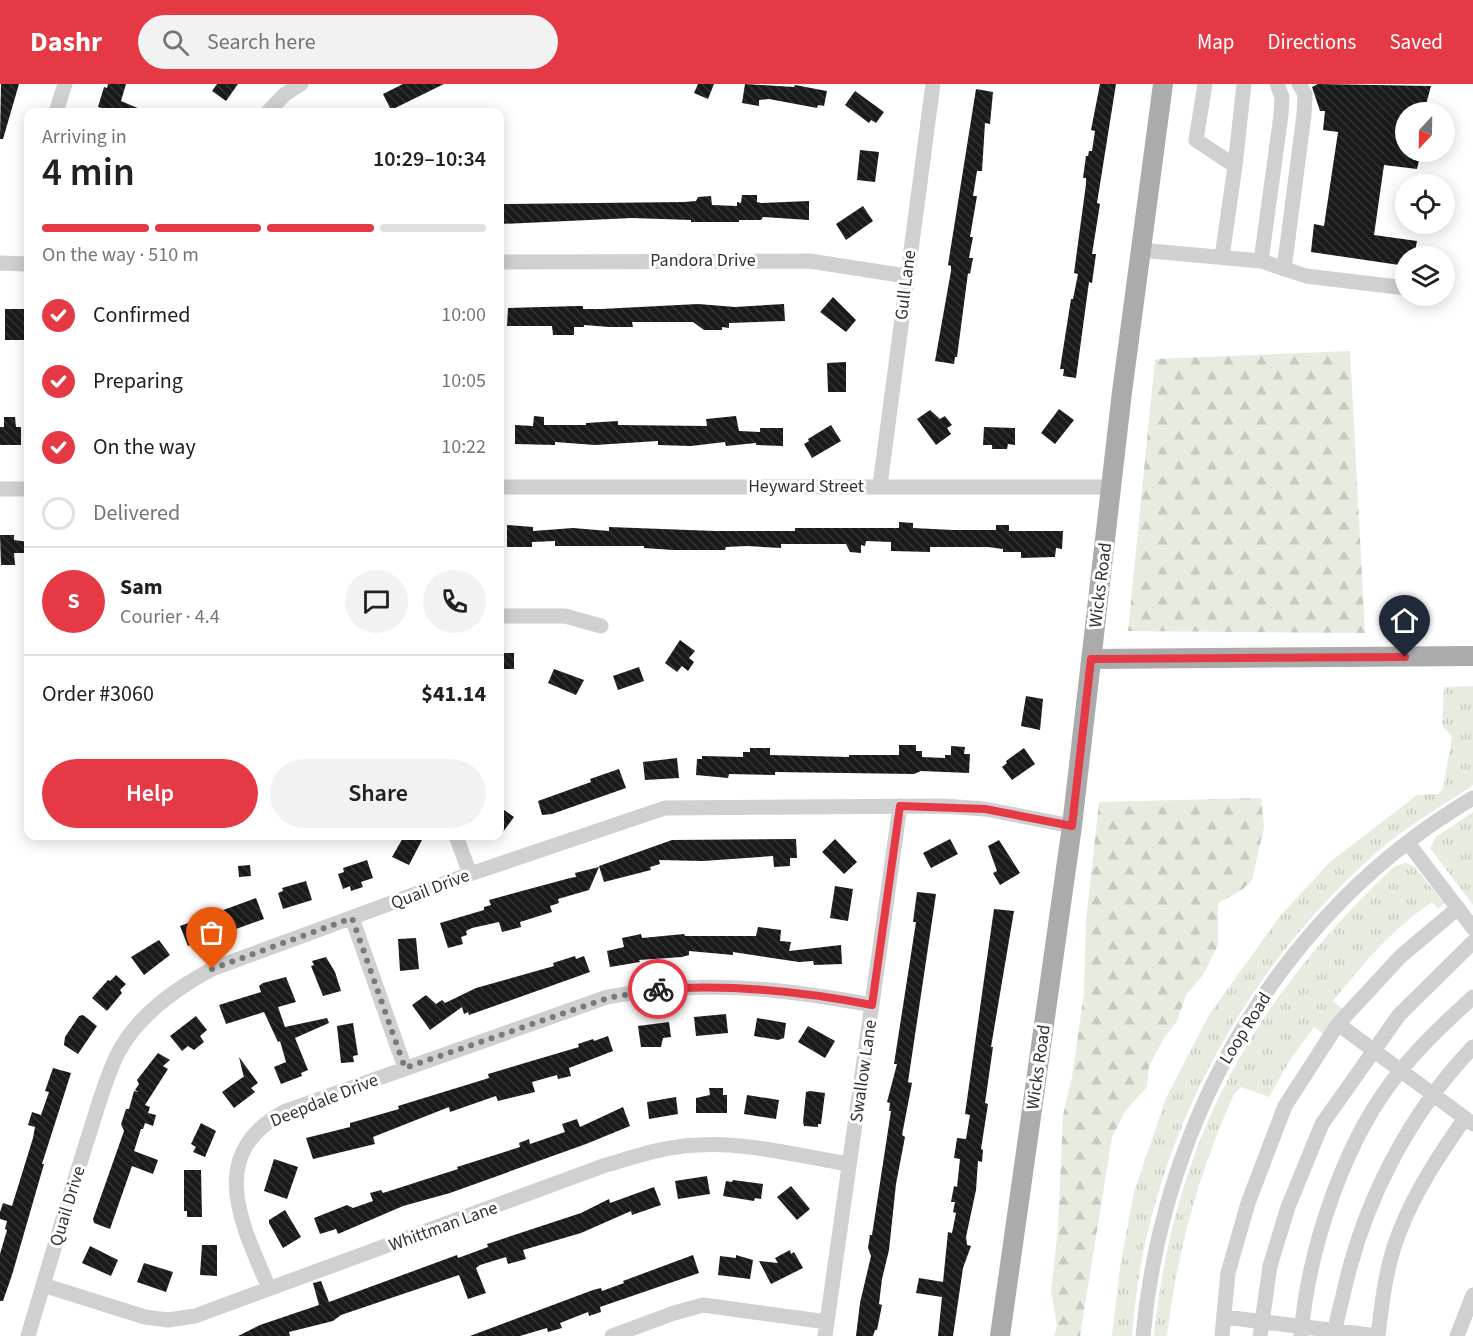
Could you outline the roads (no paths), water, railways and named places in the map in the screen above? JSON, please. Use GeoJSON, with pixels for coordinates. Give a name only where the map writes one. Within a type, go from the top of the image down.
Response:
{"type":"FeatureCollection","features":[{"type":"Feature","properties":{"kind":"main road","name":"Wicks Road"},"geometry":{"type":"LineString","coordinates":[[1000,1336],[1072,826],[1140,250],[1163,84]]}},
{"type":"Feature","properties":{"kind":"main road"},"geometry":{"type":"LineString","coordinates":[[1091,659],[1473,656]]}},
{"type":"Feature","properties":{"kind":"street"},"geometry":{"type":"LineString","coordinates":[[57,108],[65,84]]}},
{"type":"Feature","properties":{"kind":"street"},"geometry":{"type":"LineString","coordinates":[[272,108],[285,94],[301,84]]}},
{"type":"Feature","properties":{"kind":"street","name":"Gull Lane"},"geometry":{"type":"LineString","coordinates":[[880,485],[933,84]]}},
{"type":"Feature","properties":{"kind":"street"},"geometry":{"type":"LineString","coordinates":[[1205,84],[1196,140],[1236,166]]}},
{"type":"Feature","properties":{"kind":"street"},"geometry":{"type":"LineString","coordinates":[[1221,257],[1236,166],[1244,84]]}},
{"type":"Feature","properties":{"kind":"street"},"geometry":{"type":"LineString","coordinates":[[1262,261],[1281,115],[1282,97],[1277,84]]}},
{"type":"Feature","properties":{"kind":"street"},"geometry":{"type":"LineString","coordinates":[[1284,269],[1304,115],[1305,94],[1299,84]]}},
{"type":"Feature","properties":{"kind":"street"},"geometry":{"type":"LineString","coordinates":[[1140,250],[1262,261],[1306,276],[1395,287]]}},
{"type":"Feature","properties":{"kind":"street","name":"Pandora Drive"},"geometry":{"type":"LineString","coordinates":[[504,262],[810,261],[906,276]]}},
{"type":"Feature","properties":{"kind":"street"},"geometry":{"type":"LineString","coordinates":[[0,263],[24,264]]}},
{"type":"Feature","properties":{"kind":"street","name":"Heyward Street"},"geometry":{"type":"LineString","coordinates":[[504,487],[880,485],[1112,487]]}},
{"type":"Feature","properties":{"kind":"street"},"geometry":{"type":"LineString","coordinates":[[0,489],[24,489]]}},
{"type":"Feature","properties":{"kind":"street"},"geometry":{"type":"LineString","coordinates":[[504,615],[565,616],[601,626]]}},
{"type":"Feature","properties":{"kind":"street","name":"Loop Road"},"geometry":{"type":"LineString","coordinates":[[1143,1336],[1157,1234],[1175,1173],[1199,1110],[1226,1056],[1257,1006],[1293,956],[1355,888],[1408,843],[1473,798]]}},
{"type":"Feature","properties":{"kind":"street","name":"Quail Drive"},"geometry":{"type":"LineString","coordinates":[[28,1336],[104,1087],[118,1052],[138,1025],[179,987],[212,969],[470,874],[665,808],[900,806],[985,809],[1072,826]]}},
{"type":"Feature","properties":{"kind":"street","name":"Swallow Lane"},"geometry":{"type":"LineString","coordinates":[[826,1329],[900,806]]}},
{"type":"Feature","properties":{"kind":"street"},"geometry":{"type":"LineString","coordinates":[[457,840],[470,874]]}},
{"type":"Feature","properties":{"kind":"street"},"geometry":{"type":"LineString","coordinates":[[1408,843],[1473,928]]}},
{"type":"Feature","properties":{"kind":"street"},"geometry":{"type":"LineString","coordinates":[[1222,1336],[1228,1273],[1248,1203],[1285,1106],[1338,1024],[1401,956],[1458,908]]}},
{"type":"Feature","properties":{"kind":"street"},"geometry":{"type":"LineString","coordinates":[[352,918],[405,1068]]}},
{"type":"Feature","properties":{"kind":"street"},"geometry":{"type":"LineString","coordinates":[[1260,1329],[1269,1266],[1296,1186],[1322,1124],[1372,1050],[1399,1015],[1473,942]]}},
{"type":"Feature","properties":{"kind":"street","name":"Deepdale Drive"},"geometry":{"type":"LineString","coordinates":[[269,1288],[251,1245],[234,1188],[240,1155],[245,1147],[266,1122],[286,1111],[608,998],[650,989],[703,986],[760,988],[872,1005]]}},
{"type":"Feature","properties":{"kind":"street"},"geometry":{"type":"LineString","coordinates":[[1301,1331],[1311,1263],[1342,1170],[1363,1127],[1400,1070],[1473,997]]}},
{"type":"Feature","properties":{"kind":"street"},"geometry":{"type":"LineString","coordinates":[[1224,1317],[1260,1329],[1378,1336],[1384,1287],[1398,1233],[1429,1169],[1469,1121],[1338,1024]]}},
{"type":"Feature","properties":{"kind":"street"},"geometry":{"type":"LineString","coordinates":[[1335,1333],[1348,1272],[1366,1216],[1392,1160],[1433,1095],[1452,1069],[1473,1047]]}},
{"type":"Feature","properties":{"kind":"street","name":"Whittman Lane"},"geometry":{"type":"LineString","coordinates":[[43,1285],[145,1317],[168,1320],[195,1316],[603,1167],[654,1151],[697,1145],[737,1146],[848,1164]]}},
{"type":"Feature","properties":{"kind":"street"},"geometry":{"type":"LineString","coordinates":[[1457,1336],[1473,1295]]}},
{"type":"Feature","properties":{"kind":"street"},"geometry":{"type":"LineString","coordinates":[[612,1336],[703,1305],[826,1329]]}}]}
